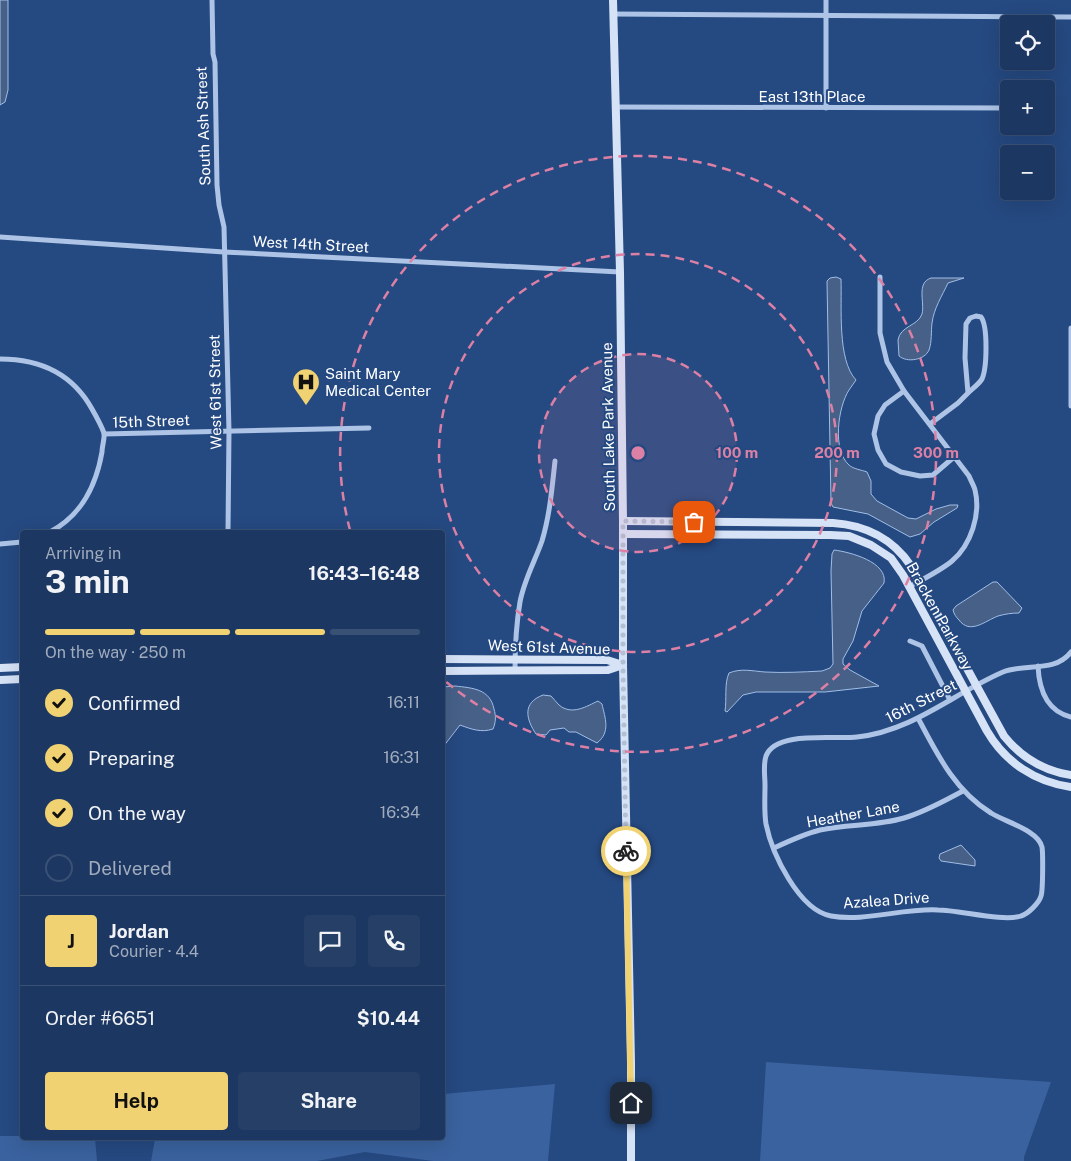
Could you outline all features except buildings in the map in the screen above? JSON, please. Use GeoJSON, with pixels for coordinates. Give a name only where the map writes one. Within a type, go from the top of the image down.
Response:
{"type":"FeatureCollection","features":[{"type":"Feature","properties":{"kind":"main road","name":"South Lake Park Avenue"},"geometry":{"type":"LineString","coordinates":[[613,0],[620,272],[623,665],[631,1063],[631,1161]]}},
{"type":"Feature","properties":{"kind":"main road","name":"Bracken Parkway"},"geometry":{"type":"LineString","coordinates":[[623,521],[833,523],[858,527],[877,534],[893,545],[906,559],[920,581],[1004,736],[1025,757],[1042,766],[1071,775]]}},
{"type":"Feature","properties":{"kind":"main road","name":"Bracken Parkway"},"geometry":{"type":"LineString","coordinates":[[623,534],[849,536],[871,545],[891,558],[903,575],[991,738],[1008,758],[1036,777],[1071,787]]}},
{"type":"Feature","properties":{"kind":"main road","name":"West 61st Avenue"},"geometry":{"type":"LineString","coordinates":[[445,659],[606,660],[623,665]]}},
{"type":"Feature","properties":{"kind":"main road","name":"West 61st Avenue"},"geometry":{"type":"LineString","coordinates":[[445,671],[608,670],[623,665]]}},
{"type":"Feature","properties":{"kind":"main road"},"geometry":{"type":"LineString","coordinates":[[0,668],[20,668]]}},
{"type":"Feature","properties":{"kind":"main road"},"geometry":{"type":"LineString","coordinates":[[0,680],[20,679]]}},
{"type":"Feature","properties":{"kind":"street","name":"South Ash Street"},"geometry":{"type":"LineString","coordinates":[[212,0],[217,185],[224,227],[224,252]]}},
{"type":"Feature","properties":{"kind":"street"},"geometry":{"type":"LineString","coordinates":[[826,0],[826,108]]}},
{"type":"Feature","properties":{"kind":"street"},"geometry":{"type":"LineString","coordinates":[[613,14],[1071,17]]}},
{"type":"Feature","properties":{"kind":"street","name":"East 13th Place"},"geometry":{"type":"LineString","coordinates":[[615,107],[1000,108]]}},
{"type":"Feature","properties":{"kind":"street","name":"West 14th Street"},"geometry":{"type":"LineString","coordinates":[[0,237],[224,252],[620,272]]}},
{"type":"Feature","properties":{"kind":"street","name":"West 61st Street"},"geometry":{"type":"LineString","coordinates":[[224,252],[229,431],[228,530]]}},
{"type":"Feature","properties":{"kind":"street"},"geometry":{"type":"LineString","coordinates":[[880,277],[880,333],[887,362],[904,391],[969,476],[976,491],[974,530],[966,546],[952,561],[909,587]]}},
{"type":"Feature","properties":{"kind":"street"},"geometry":{"type":"LineString","coordinates":[[930,424],[958,403],[978,385],[982,378],[985,369],[986,325],[981,317],[976,316],[970,318],[966,324],[965,358],[968,392]]}},
{"type":"Feature","properties":{"kind":"street"},"geometry":{"type":"LineString","coordinates":[[1071,328],[1071,406]]}},
{"type":"Feature","properties":{"kind":"street"},"geometry":{"type":"LineString","coordinates":[[0,359],[21,359],[48,367],[73,382],[88,402],[104,434],[99,471],[91,492],[76,512],[54,530]]}},
{"type":"Feature","properties":{"kind":"street"},"geometry":{"type":"LineString","coordinates":[[904,391],[885,405],[878,416],[874,434],[878,450],[886,464],[900,472],[920,476],[933,475],[954,457]]}},
{"type":"Feature","properties":{"kind":"street","name":"15th Street"},"geometry":{"type":"LineString","coordinates":[[104,434],[369,428]]}},
{"type":"Feature","properties":{"kind":"street"},"geometry":{"type":"LineString","coordinates":[[515,671],[514,647],[520,601],[549,513],[555,461]]}},
{"type":"Feature","properties":{"kind":"street"},"geometry":{"type":"LineString","coordinates":[[729,522],[729,534]]}},
{"type":"Feature","properties":{"kind":"street"},"geometry":{"type":"LineString","coordinates":[[0,544],[20,542]]}},
{"type":"Feature","properties":{"kind":"street"},"geometry":{"type":"LineString","coordinates":[[910,641],[922,646],[950,700]]}},
{"type":"Feature","properties":{"kind":"street","name":"16th Street"},"geometry":{"type":"LineString","coordinates":[[774,848],[766,823],[765,769],[767,755],[775,745],[791,739],[856,738],[882,734],[918,718],[1008,670],[1054,665],[1071,653]]}},
{"type":"Feature","properties":{"kind":"street"},"geometry":{"type":"LineString","coordinates":[[1038,666],[1042,694],[1051,707],[1065,716],[1071,717]]}},
{"type":"Feature","properties":{"kind":"street"},"geometry":{"type":"LineString","coordinates":[[918,718],[944,768],[964,791]]}},
{"type":"Feature","properties":{"kind":"street","name":"Heather Lane"},"geometry":{"type":"LineString","coordinates":[[774,848],[800,836],[820,830],[879,823],[903,818],[930,809],[964,791]]}},
{"type":"Feature","properties":{"kind":"street","name":"Azalea Drive"},"geometry":{"type":"LineString","coordinates":[[774,848],[789,879],[803,898],[814,909],[829,916],[847,917],[920,909],[1000,917],[1021,916],[1034,907],[1042,896],[1042,847],[1036,836],[989,812],[964,791]]}},
{"type":"Feature","properties":{"kind":"shaded area"},"geometry":{"type":"Polygon","coordinates":[[[0,0],[8,0],[8,90],[5,102],[0,105],[0,0]]]}},
{"type":"Feature","properties":{"kind":"shaded area"},"geometry":{"type":"Polygon","coordinates":[[[836,277],[841,279],[843,346],[850,371],[856,380],[845,397],[842,407],[838,428],[840,449],[849,465],[867,472],[871,481],[871,494],[877,501],[908,518],[916,519],[936,509],[958,505],[957,508],[934,522],[920,534],[910,537],[868,514],[833,507],[831,503],[827,281],[830,278],[836,277]]]}},
{"type":"Feature","properties":{"kind":"shaded area"},"geometry":{"type":"Polygon","coordinates":[[[931,278],[964,278],[948,283],[936,307],[931,344],[927,353],[920,358],[911,360],[902,358],[899,356],[899,335],[920,318],[923,309],[922,288],[926,280],[931,278]]]}},
{"type":"Feature","properties":{"kind":"shaded area"},"geometry":{"type":"Polygon","coordinates":[[[834,550],[866,559],[880,569],[884,576],[884,583],[862,611],[853,641],[843,659],[843,664],[850,670],[879,686],[825,692],[756,692],[743,695],[727,712],[725,711],[727,682],[729,673],[733,671],[822,671],[830,668],[833,664],[831,571],[834,550]]]}},
{"type":"Feature","properties":{"kind":"shaded area"},"geometry":{"type":"Polygon","coordinates":[[[993,582],[997,582],[1022,608],[1019,613],[998,616],[973,627],[963,624],[956,617],[953,610],[956,606],[993,582]]]}},
{"type":"Feature","properties":{"kind":"shaded area"},"geometry":{"type":"Polygon","coordinates":[[[455,686],[485,693],[492,702],[495,712],[493,729],[480,731],[460,725],[445,744],[445,687],[455,686]]]}},
{"type":"Feature","properties":{"kind":"shaded area"},"geometry":{"type":"Polygon","coordinates":[[[543,695],[551,696],[559,705],[569,710],[579,709],[598,701],[602,704],[606,730],[601,739],[597,743],[576,732],[569,732],[564,728],[550,730],[546,735],[536,734],[530,723],[528,712],[532,702],[543,695]]]}},
{"type":"Feature","properties":{"kind":"shaded area"},"geometry":{"type":"Polygon","coordinates":[[[961,845],[975,860],[975,866],[941,861],[939,858],[940,854],[961,845]]]}},
{"type":"Feature","properties":{"kind":"shaded area"},"geometry":{"type":"Polygon","coordinates":[[[766,1062],[1051,1082],[1024,1161],[760,1161],[766,1062]]]}},
{"type":"Feature","properties":{"kind":"shaded area"},"geometry":{"type":"Polygon","coordinates":[[[555,1084],[548,1161],[433,1161],[365,1152],[317,1161],[151,1161],[155,1140],[445,1140],[445,1094],[555,1084]]]}},
{"type":"Feature","properties":{"kind":"shaded area"},"geometry":{"type":"Polygon","coordinates":[[[0,1136],[20,1136],[20,1140],[95,1140],[97,1161],[0,1161],[0,1136]]]}},
{"type":"Feature","properties":{"kind":"way so far"},"geometry":{"type":"LineString","coordinates":[[626,851],[623,521],[694,522]]}},
{"type":"Feature","properties":{"kind":"place","name":"Saint Mary Medical Center"},"geometry":{"type":"Point","coordinates":[306,406]}},
{"type":"Feature","properties":{"kind":"route"},"geometry":{"type":"LineString","coordinates":[[626,851],[631,1103]]}}]}
